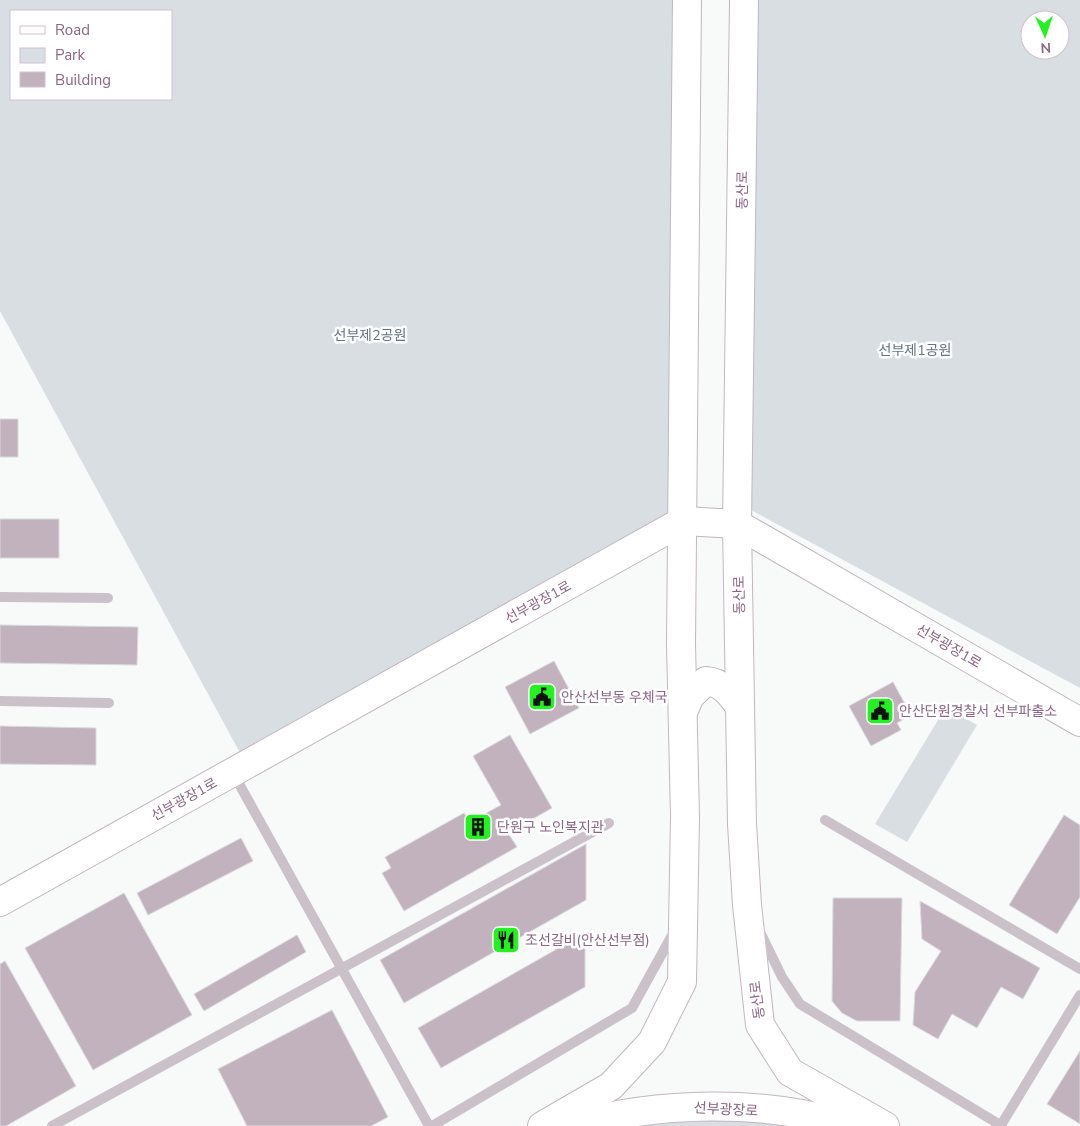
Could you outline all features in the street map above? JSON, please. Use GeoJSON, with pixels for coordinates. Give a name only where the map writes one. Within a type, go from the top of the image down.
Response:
{"type":"FeatureCollection","features":[{"type":"Feature","properties":{"kind":"street"},"geometry":{"type":"LineString","coordinates":[[542,1126],[611,1086],[652,1042],[682,982],[684,710],[681,644],[687,0]]}},
{"type":"Feature","properties":{"kind":"street","name":"동산로"},"geometry":{"type":"LineString","coordinates":[[744,0],[737,524],[742,824],[747,905],[760,1025],[790,1072],[884,1126]]}},
{"type":"Feature","properties":{"kind":"street","name":"선부광장1로"},"geometry":{"type":"LineString","coordinates":[[0,902],[683,521],[737,524],[1080,722]]}},
{"type":"Feature","properties":{"kind":"street"},"geometry":{"type":"LineString","coordinates":[[684,710],[690,696],[706,681],[715,682],[725,688],[740,707]]}},
{"type":"Feature","properties":{"kind":"street","name":"선부광장로"},"geometry":{"type":"LineString","coordinates":[[571,1126],[609,1115],[707,1105],[818,1116],[851,1126]]}},
{"type":"Feature","properties":{"kind":"lane"},"geometry":{"type":"LineString","coordinates":[[0,597],[108,598]]}},
{"type":"Feature","properties":{"kind":"lane"},"geometry":{"type":"LineString","coordinates":[[0,701],[109,703]]}},
{"type":"Feature","properties":{"kind":"lane"},"geometry":{"type":"LineString","coordinates":[[232,773],[430,1126],[632,1008],[684,914]]}},
{"type":"Feature","properties":{"kind":"lane"},"geometry":{"type":"LineString","coordinates":[[825,820],[1080,969]]}},
{"type":"Feature","properties":{"kind":"lane"},"geometry":{"type":"LineString","coordinates":[[52,1126],[609,823]]}},
{"type":"Feature","properties":{"kind":"lane"},"geometry":{"type":"LineString","coordinates":[[747,905],[782,977],[800,1004],[1002,1126],[1080,995]]}},
{"type":"Feature","properties":{"kind":"green space","name":"선부제2공원"},"geometry":{"type":"Polygon","coordinates":[[[0,0],[683,0],[679,515],[245,762],[0,311],[0,0]]]}},
{"type":"Feature","properties":{"kind":"green space","name":"선부제1공원"},"geometry":{"type":"Polygon","coordinates":[[[753,0],[1080,0],[1080,688],[749,509],[753,0]]]}},
{"type":"Feature","properties":{"kind":"green space"},"geometry":{"type":"Polygon","coordinates":[[[946,707],[977,725],[907,842],[875,824],[946,707]]]}},
{"type":"Feature","properties":{"kind":"green space"},"geometry":{"type":"Polygon","coordinates":[[[756,1117],[802,1126],[600,1126],[756,1117]]]}},
{"type":"Feature","properties":{"kind":"building"},"geometry":{"type":"Polygon","coordinates":[[[0,419],[18,419],[18,457],[0,457],[0,419]]]}},
{"type":"Feature","properties":{"kind":"building"},"geometry":{"type":"Polygon","coordinates":[[[0,519],[59,519],[59,558],[0,558],[0,519]]]}},
{"type":"Feature","properties":{"kind":"building"},"geometry":{"type":"Polygon","coordinates":[[[0,625],[138,627],[137,665],[0,663],[0,625]]]}},
{"type":"Feature","properties":{"kind":"building","name":"안산선부동 우체국"},"geometry":{"type":"Polygon","coordinates":[[[554,661],[579,708],[530,734],[505,687],[554,661]]]}},
{"type":"Feature","properties":{"kind":"building","name":"안산단원경찰서 선부파출소"},"geometry":{"type":"Polygon","coordinates":[[[893,682],[911,715],[897,723],[901,730],[871,746],[849,706],[893,682]]]}},
{"type":"Feature","properties":{"kind":"building"},"geometry":{"type":"Polygon","coordinates":[[[0,726],[96,728],[96,765],[0,764],[0,726]]]}},
{"type":"Feature","properties":{"kind":"building","name":"단원구 노인복지관"},"geometry":{"type":"Polygon","coordinates":[[[510,735],[552,808],[508,833],[517,847],[404,911],[382,873],[391,868],[385,857],[464,813],[470,822],[501,805],[473,756],[510,735]]]}},
{"type":"Feature","properties":{"kind":"building"},"geometry":{"type":"Polygon","coordinates":[[[1064,815],[1080,825],[1080,897],[1057,934],[1009,905],[1064,815]]]}},
{"type":"Feature","properties":{"kind":"building"},"geometry":{"type":"Polygon","coordinates":[[[241,838],[253,861],[148,915],[137,893],[241,838]]]}},
{"type":"Feature","properties":{"kind":"building"},"geometry":{"type":"Polygon","coordinates":[[[586,844],[586,900],[404,1003],[380,960],[586,844]]]}},
{"type":"Feature","properties":{"kind":"building"},"geometry":{"type":"Polygon","coordinates":[[[124,893],[192,1015],[93,1070],[25,948],[124,893]]]}},
{"type":"Feature","properties":{"kind":"building"},"geometry":{"type":"Polygon","coordinates":[[[833,898],[902,898],[900,1021],[857,1021],[842,1013],[832,1001],[833,898]]]}},
{"type":"Feature","properties":{"kind":"building"},"geometry":{"type":"Polygon","coordinates":[[[920,901],[1040,968],[1023,999],[1001,987],[977,1028],[952,1014],[938,1039],[913,1025],[915,992],[941,951],[922,939],[920,901]]]}},
{"type":"Feature","properties":{"kind":"building"},"geometry":{"type":"Polygon","coordinates":[[[585,933],[585,987],[441,1068],[418,1028],[585,933]]]}},
{"type":"Feature","properties":{"kind":"building"},"geometry":{"type":"Polygon","coordinates":[[[297,935],[306,952],[204,1011],[194,994],[297,935]]]}},
{"type":"Feature","properties":{"kind":"building"},"geometry":{"type":"Polygon","coordinates":[[[5,961],[76,1086],[6,1126],[0,1126],[0,964],[5,961]]]}},
{"type":"Feature","properties":{"kind":"building"},"geometry":{"type":"Polygon","coordinates":[[[332,1010],[388,1117],[371,1126],[247,1126],[218,1069],[332,1010]]]}},
{"type":"Feature","properties":{"kind":"building"},"geometry":{"type":"Polygon","coordinates":[[[1080,1051],[1080,1124],[1047,1104],[1080,1051]]]}},
{"type":"Feature","properties":{"kind":"place","name":"안산선부동 우체국"},"geometry":{"type":"Point","coordinates":[542,697]}},
{"type":"Feature","properties":{"kind":"place","name":"안산단원경찰서 선부파출소"},"geometry":{"type":"Point","coordinates":[880,711]}},
{"type":"Feature","properties":{"kind":"place","name":"단원구 노인복지관"},"geometry":{"type":"Point","coordinates":[478,827]}},
{"type":"Feature","properties":{"kind":"place","name":"조선갈비(안산선부점)"},"geometry":{"type":"Point","coordinates":[506,940]}}]}
